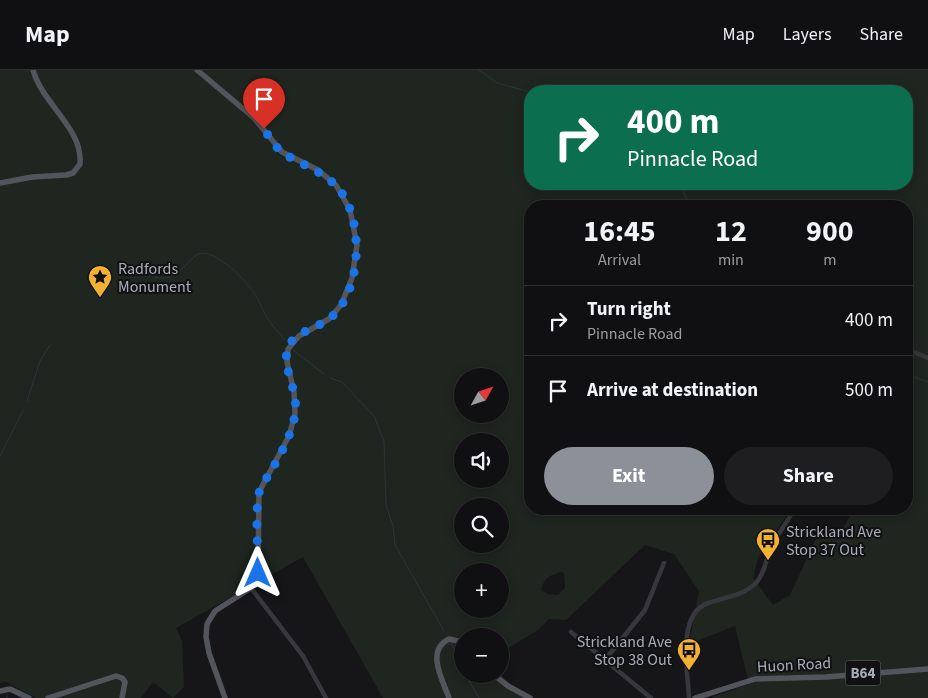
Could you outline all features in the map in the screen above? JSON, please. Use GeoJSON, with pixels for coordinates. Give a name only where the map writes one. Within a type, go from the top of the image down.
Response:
{"type":"FeatureCollection","features":[{"type":"Feature","properties":{"kind":"main road"},"geometry":{"type":"LineString","coordinates":[[0,183],[32,177],[66,175],[73,173],[80,164],[76,139],[43,94],[33,70]]}},
{"type":"Feature","properties":{"kind":"main road"},"geometry":{"type":"LineString","coordinates":[[197,70],[254,118],[282,152],[318,170],[336,185],[347,201],[356,234],[357,254],[354,271],[341,305],[329,319],[298,336],[288,349],[287,362],[294,392],[295,414],[288,436],[259,492],[258,573],[251,588],[215,612],[208,624],[206,637],[208,653],[225,698]]}},
{"type":"Feature","properties":{"kind":"main road"},"geometry":{"type":"LineString","coordinates":[[449,698],[438,666],[438,650],[442,643],[449,639],[454,640]]}},
{"type":"Feature","properties":{"kind":"main road","name":"Huon Road"},"geometry":{"type":"LineString","coordinates":[[695,698],[755,679],[826,677],[928,669]]}},
{"type":"Feature","properties":{"kind":"main road"},"geometry":{"type":"LineString","coordinates":[[48,698],[116,676],[122,678],[125,682],[122,698]]}},
{"type":"Feature","properties":{"kind":"main road"},"geometry":{"type":"LineString","coordinates":[[504,683],[530,698]]}},
{"type":"Feature","properties":{"kind":"main road"},"geometry":{"type":"LineString","coordinates":[[0,691],[10,689],[29,698]]}},
{"type":"Feature","properties":{"kind":"street"},"geometry":{"type":"LineString","coordinates":[[913,352],[928,358]]}},
{"type":"Feature","properties":{"kind":"street"},"geometry":{"type":"LineString","coordinates":[[689,698],[685,652],[690,625],[695,614],[705,604],[733,596],[755,584],[762,575],[771,547],[790,515]]}},
{"type":"Feature","properties":{"kind":"street"},"geometry":{"type":"LineString","coordinates":[[605,660],[645,610],[664,563]]}},
{"type":"Feature","properties":{"kind":"street"},"geometry":{"type":"LineString","coordinates":[[251,588],[303,656],[326,698]]}},
{"type":"Feature","properties":{"kind":"street"},"geometry":{"type":"LineString","coordinates":[[571,632],[651,698]]}},
{"type":"Feature","properties":{"kind":"shaded area"},"geometry":{"type":"Polygon","coordinates":[[[0,70],[928,70],[928,698],[711,698],[749,684],[735,626],[689,644],[699,591],[674,554],[645,545],[566,620],[549,619],[538,630],[509,648],[509,628],[454,628],[454,683],[504,683],[530,698],[383,698],[303,557],[176,628],[182,641],[184,687],[173,698],[153,682],[141,698],[36,698],[6,682],[0,683],[0,70]],[[564,573],[554,574],[548,578],[541,590],[547,594],[558,595],[565,588],[564,573]]]}},
{"type":"Feature","properties":{"kind":"waterway"},"geometry":{"type":"LineString","coordinates":[[479,70],[497,83],[524,90]]}},
{"type":"Feature","properties":{"kind":"waterway"},"geometry":{"type":"LineString","coordinates":[[683,190],[687,200]]}},
{"type":"Feature","properties":{"kind":"waterway"},"geometry":{"type":"LineString","coordinates":[[154,277],[167,278],[173,276],[201,253],[218,258],[235,271],[249,286],[273,326],[285,340]]}},
{"type":"Feature","properties":{"kind":"waterway"},"geometry":{"type":"LineString","coordinates":[[143,273],[150,275]]}},
{"type":"Feature","properties":{"kind":"waterway"},"geometry":{"type":"LineString","coordinates":[[27,401],[40,361],[50,345]]}},
{"type":"Feature","properties":{"kind":"waterway"},"geometry":{"type":"LineString","coordinates":[[293,350],[324,374]]}},
{"type":"Feature","properties":{"kind":"waterway"},"geometry":{"type":"LineString","coordinates":[[913,377],[928,382]]}},
{"type":"Feature","properties":{"kind":"waterway"},"geometry":{"type":"LineString","coordinates":[[330,378],[342,382],[374,416],[384,441],[386,505],[393,526],[395,545],[444,631]]}},
{"type":"Feature","properties":{"kind":"waterway"},"geometry":{"type":"LineString","coordinates":[[0,456],[24,409]]}},
{"type":"Feature","properties":{"kind":"waterway"},"geometry":{"type":"LineString","coordinates":[[451,643],[454,648]]}},
{"type":"Feature","properties":{"kind":"waterway"},"geometry":{"type":"LineString","coordinates":[[470,683],[479,698]]}},
{"type":"Feature","properties":{"kind":"place","name":"Radfords Monument"},"geometry":{"type":"Point","coordinates":[100,298]}},
{"type":"Feature","properties":{"kind":"place","name":"Strickland Ave Stop 37 Out"},"geometry":{"type":"Point","coordinates":[768,561]}},
{"type":"Feature","properties":{"kind":"place","name":"Strickland Ave Stop 38 Out"},"geometry":{"type":"Point","coordinates":[689,671]}},
{"type":"Feature","properties":{"kind":"route"},"geometry":{"type":"LineString","coordinates":[[258,573],[259,492],[288,436],[295,414],[296,401],[287,362],[288,349],[298,336],[329,319],[341,305],[349,288],[357,254],[354,221],[342,193],[336,185],[318,170],[282,152],[264,129]]}}]}
